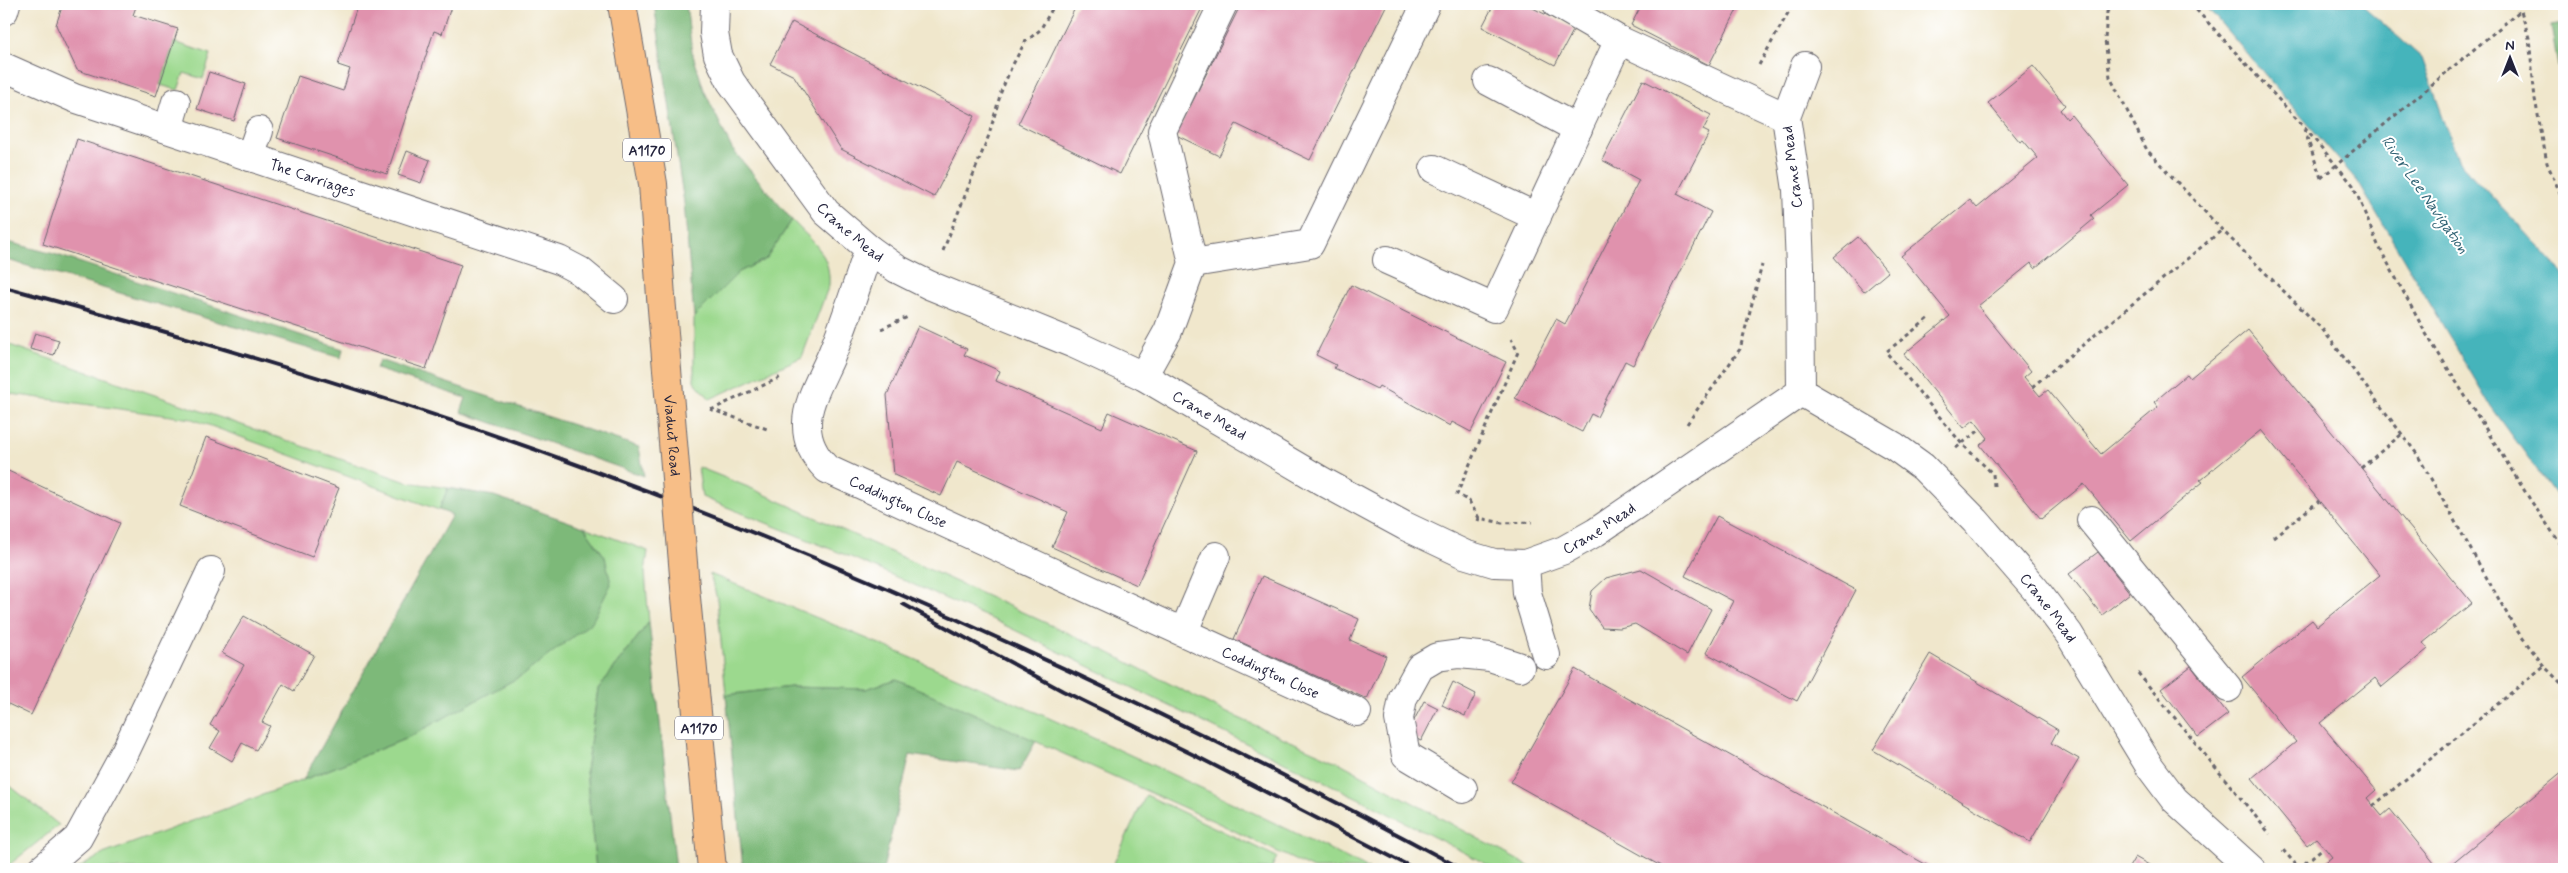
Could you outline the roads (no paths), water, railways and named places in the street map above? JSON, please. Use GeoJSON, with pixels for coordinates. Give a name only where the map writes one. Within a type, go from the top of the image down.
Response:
{"type":"FeatureCollection","features":[{"type":"Feature","properties":{"kind":"main road","name":"Viaduct Road"},"geometry":{"type":"LineString","coordinates":[[622,4],[653,184],[661,297],[712,869]]}},
{"type":"Feature","properties":{"kind":"street"},"geometry":{"type":"LineString","coordinates":[[4,12],[6,4]]}},
{"type":"Feature","properties":{"kind":"street","name":"Crane Mead"},"geometry":{"type":"LineString","coordinates":[[716,4],[714,33],[718,55],[732,82],[826,212],[869,249],[897,269],[929,285],[1143,376],[1322,481],[1405,526],[1464,554],[1494,563],[1525,564],[1564,550],[1596,532],[1801,392]]}},
{"type":"Feature","properties":{"kind":"street"},"geometry":{"type":"LineString","coordinates":[[1143,376],[1168,331],[1193,263],[1162,131],[1223,4]]}},
{"type":"Feature","properties":{"kind":"street"},"geometry":{"type":"LineString","coordinates":[[1193,263],[1310,244],[1426,4]]}},
{"type":"Feature","properties":{"kind":"street"},"geometry":{"type":"LineString","coordinates":[[1557,4],[1619,40],[1786,117]]}},
{"type":"Feature","properties":{"kind":"street"},"geometry":{"type":"LineString","coordinates":[[1387,260],[1494,308],[1619,40]]}},
{"type":"Feature","properties":{"kind":"street","name":"Crane Mead"},"geometry":{"type":"LineString","coordinates":[[1801,392],[1797,190],[1786,117],[1805,66]]}},
{"type":"Feature","properties":{"kind":"street","name":"The Carriages"},"geometry":{"type":"LineString","coordinates":[[4,67],[74,98],[558,260],[580,272],[614,299]]}},
{"type":"Feature","properties":{"kind":"street"},"geometry":{"type":"LineString","coordinates":[[1488,81],[1578,128]]}},
{"type":"Feature","properties":{"kind":"street"},"geometry":{"type":"LineString","coordinates":[[168,129],[176,102]]}},
{"type":"Feature","properties":{"kind":"street"},"geometry":{"type":"LineString","coordinates":[[250,157],[259,131]]}},
{"type":"Feature","properties":{"kind":"street"},"geometry":{"type":"LineString","coordinates":[[1434,169],[1536,217]]}},
{"type":"Feature","properties":{"kind":"street","name":"Coddington Close"},"geometry":{"type":"LineString","coordinates":[[869,249],[833,352],[809,409],[807,425],[809,442],[816,458],[827,469],[1184,631],[1357,712]]}},
{"type":"Feature","properties":{"kind":"street","name":"Crane Mead"},"geometry":{"type":"LineString","coordinates":[[1801,392],[1894,446],[1916,462],[1976,521],[2035,589],[2069,634],[2150,767],[2174,799],[2251,869]]}},
{"type":"Feature","properties":{"kind":"street"},"geometry":{"type":"LineString","coordinates":[[2091,520],[2228,688]]}},
{"type":"Feature","properties":{"kind":"street"},"geometry":{"type":"LineString","coordinates":[[1184,631],[1216,556]]}},
{"type":"Feature","properties":{"kind":"street"},"geometry":{"type":"LineString","coordinates":[[1525,564],[1528,593],[1546,655]]}},
{"type":"Feature","properties":{"kind":"street"},"geometry":{"type":"LineString","coordinates":[[42,869],[78,838],[125,752],[211,571]]}},
{"type":"Feature","properties":{"kind":"street"},"geometry":{"type":"LineString","coordinates":[[1463,789],[1406,755],[1399,719],[1403,698],[1420,667],[1437,657],[1459,654],[1490,657],[1520,667]]}},
{"type":"Feature","properties":{"kind":"water","name":"River Lee Navigation"},"geometry":{"type":"Polygon","coordinates":[[[2204,4],[2361,4],[2422,58],[2459,162],[2552,260],[2564,278],[2564,507],[2490,405],[2358,182],[2204,4]]]}},
{"type":"Feature","properties":{"kind":"railway"},"geometry":{"type":"LineString","coordinates":[[4,287],[149,327],[365,392],[578,465],[692,508],[916,601],[1027,651],[1246,757],[1462,869]]}},
{"type":"Feature","properties":{"kind":"railway"},"geometry":{"type":"LineString","coordinates":[[903,604],[1063,691],[1194,755],[1415,869]]}}]}
